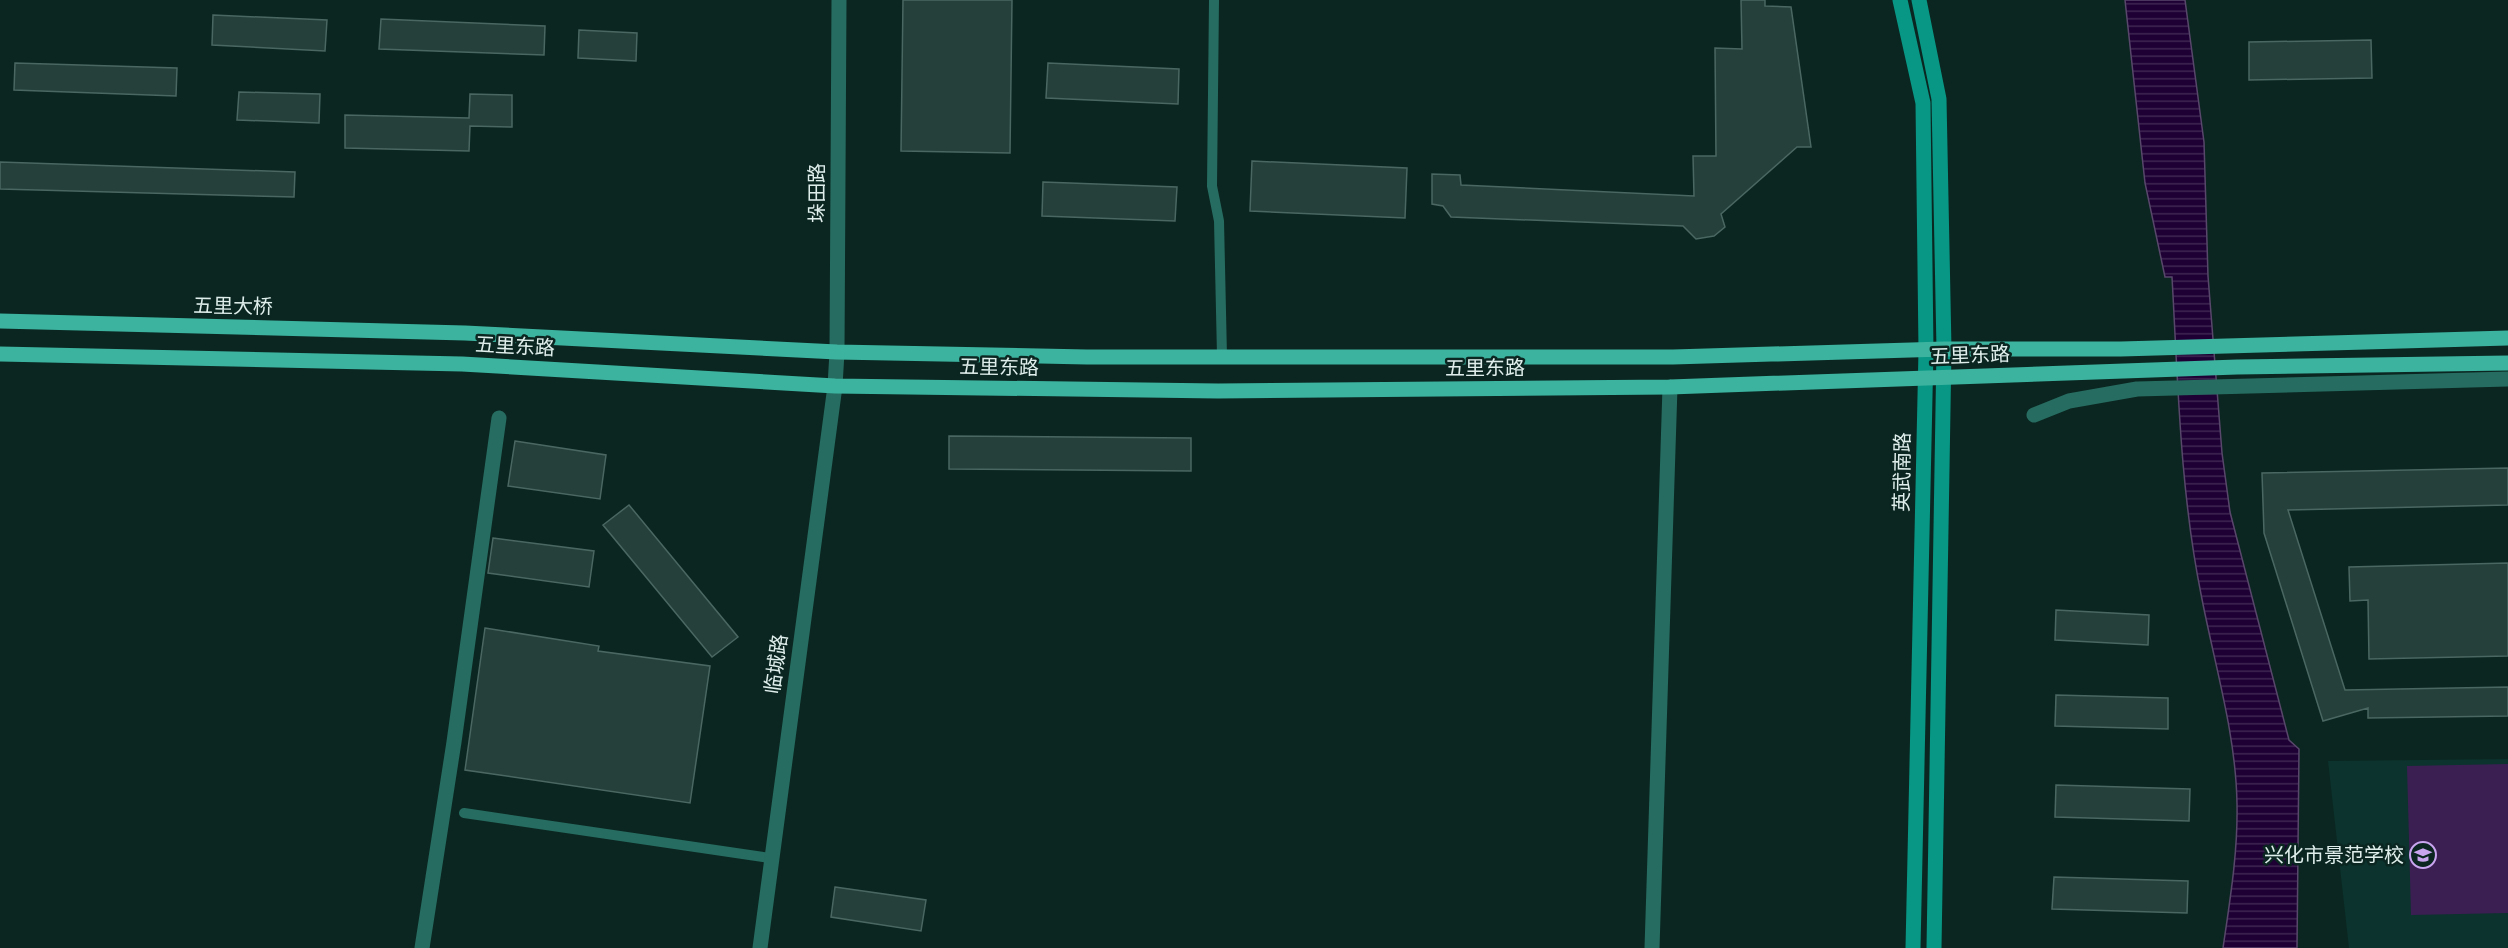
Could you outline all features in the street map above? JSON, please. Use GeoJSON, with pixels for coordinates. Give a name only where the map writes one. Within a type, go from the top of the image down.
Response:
{"type":"FeatureCollection","features":[{"type":"Feature","properties":{"kind":"main road","name":"英武南路"},"geometry":{"type":"LineString","coordinates":[[1900,0],[1923,103],[1926,378],[1913,948]]}},
{"type":"Feature","properties":{"kind":"main road","name":"英武南路"},"geometry":{"type":"LineString","coordinates":[[1918,0],[1939,99],[1944,349],[1934,948]]}},
{"type":"Feature","properties":{"kind":"main road","name":"五里大桥"},"geometry":{"type":"LineString","coordinates":[[0,321],[465,333]]}},
{"type":"Feature","properties":{"kind":"main road","name":"五里东路"},"geometry":{"type":"LineString","coordinates":[[465,333],[837,352],[1222,356],[1673,357],[1944,349],[2121,349],[2508,338]]}},
{"type":"Feature","properties":{"kind":"main road","name":"五里东路"},"geometry":{"type":"LineString","coordinates":[[0,354],[462,364],[835,387],[1218,391],[1670,387],[2237,367],[2508,363]]}},
{"type":"Feature","properties":{"kind":"street","name":"垛田路"},"geometry":{"type":"LineString","coordinates":[[835,387],[839,0]]}},
{"type":"Feature","properties":{"kind":"street"},"geometry":{"type":"LineString","coordinates":[[2034,415],[2069,401],[2137,388],[2508,379]]}},
{"type":"Feature","properties":{"kind":"street","name":"临城路"},"geometry":{"type":"LineString","coordinates":[[760,948],[835,387]]}},
{"type":"Feature","properties":{"kind":"street"},"geometry":{"type":"LineString","coordinates":[[1652,948],[1670,387]]}},
{"type":"Feature","properties":{"kind":"street"},"geometry":{"type":"LineString","coordinates":[[422,948],[454,742],[499,418]]}},
{"type":"Feature","properties":{"kind":"lane"},"geometry":{"type":"LineString","coordinates":[[1214,0],[1212,186],[1219,221],[1222,356]]}},
{"type":"Feature","properties":{"kind":"lane"},"geometry":{"type":"LineString","coordinates":[[464,813],[771,858]]}},
{"type":"Feature","properties":{"kind":"shaded area"},"geometry":{"type":"Polygon","coordinates":[[[2125,0],[2185,0],[2204,142],[2208,276],[2222,453],[2230,512],[2289,740],[2299,749],[2297,948],[2223,948],[2236,840],[2236,777],[2229,725],[2206,620],[2188,516],[2172,277],[2165,277],[2145,183],[2125,0]]]}},
{"type":"Feature","properties":{"kind":"shaded area","name":"兴化市景范学校"},"geometry":{"type":"Polygon","coordinates":[[[2508,759],[2508,948],[2349,948],[2328,761],[2508,759]]]}},
{"type":"Feature","properties":{"kind":"shaded area"},"geometry":{"type":"Polygon","coordinates":[[[2508,764],[2508,913],[2411,915],[2407,766],[2508,764]]]}},
{"type":"Feature","properties":{"kind":"building"},"geometry":{"type":"Polygon","coordinates":[[[903,0],[1012,0],[1010,153],[901,151],[903,0]]]}},
{"type":"Feature","properties":{"kind":"building"},"geometry":{"type":"Polygon","coordinates":[[[1741,0],[1765,0],[1765,6],[1791,7],[1811,147],[1797,147],[1721,214],[1725,227],[1714,236],[1696,239],[1683,226],[1451,217],[1443,206],[1432,204],[1432,174],[1460,175],[1461,185],[1694,196],[1693,156],[1716,156],[1715,48],[1742,49],[1741,0]]]}},
{"type":"Feature","properties":{"kind":"building"},"geometry":{"type":"Polygon","coordinates":[[[213,15],[327,20],[325,51],[212,45],[213,15]]]}},
{"type":"Feature","properties":{"kind":"building"},"geometry":{"type":"Polygon","coordinates":[[[381,19],[545,26],[544,55],[379,49],[381,19]]]}},
{"type":"Feature","properties":{"kind":"building"},"geometry":{"type":"Polygon","coordinates":[[[579,30],[637,33],[636,61],[578,58],[579,30]]]}},
{"type":"Feature","properties":{"kind":"building"},"geometry":{"type":"Polygon","coordinates":[[[2371,40],[2372,78],[2249,80],[2249,42],[2371,40]]]}},
{"type":"Feature","properties":{"kind":"building"},"geometry":{"type":"Polygon","coordinates":[[[15,63],[177,68],[176,96],[14,90],[15,63]]]}},
{"type":"Feature","properties":{"kind":"building"},"geometry":{"type":"Polygon","coordinates":[[[1048,63],[1179,69],[1178,104],[1046,98],[1048,63]]]}},
{"type":"Feature","properties":{"kind":"building"},"geometry":{"type":"Polygon","coordinates":[[[239,92],[320,94],[319,123],[237,120],[239,92]]]}},
{"type":"Feature","properties":{"kind":"building"},"geometry":{"type":"Polygon","coordinates":[[[470,94],[512,95],[512,127],[470,126],[469,151],[345,148],[345,115],[469,118],[470,94]]]}},
{"type":"Feature","properties":{"kind":"building"},"geometry":{"type":"Polygon","coordinates":[[[1252,161],[1407,168],[1405,218],[1250,211],[1252,161]]]}},
{"type":"Feature","properties":{"kind":"building"},"geometry":{"type":"Polygon","coordinates":[[[0,162],[295,172],[294,197],[0,189],[0,162]]]}},
{"type":"Feature","properties":{"kind":"building"},"geometry":{"type":"Polygon","coordinates":[[[1043,182],[1177,187],[1175,221],[1042,216],[1043,182]]]}},
{"type":"Feature","properties":{"kind":"building"},"geometry":{"type":"Polygon","coordinates":[[[949,436],[1191,438],[1191,471],[949,469],[949,436]]]}},
{"type":"Feature","properties":{"kind":"building"},"geometry":{"type":"Polygon","coordinates":[[[515,441],[606,455],[600,499],[508,486],[515,441]]]}},
{"type":"Feature","properties":{"kind":"building"},"geometry":{"type":"Polygon","coordinates":[[[2508,468],[2508,505],[2288,510],[2345,690],[2508,687],[2508,716],[2368,718],[2368,708],[2323,721],[2264,533],[2262,473],[2508,468]]]}},
{"type":"Feature","properties":{"kind":"building"},"geometry":{"type":"Polygon","coordinates":[[[629,505],[738,637],[712,657],[603,525],[629,505]]]}},
{"type":"Feature","properties":{"kind":"building"},"geometry":{"type":"Polygon","coordinates":[[[493,538],[594,551],[589,587],[488,573],[493,538]]]}},
{"type":"Feature","properties":{"kind":"building"},"geometry":{"type":"Polygon","coordinates":[[[2508,563],[2508,656],[2369,659],[2368,600],[2350,601],[2349,567],[2508,563]]]}},
{"type":"Feature","properties":{"kind":"building"},"geometry":{"type":"Polygon","coordinates":[[[2056,610],[2149,615],[2148,645],[2055,640],[2056,610]]]}},
{"type":"Feature","properties":{"kind":"building"},"geometry":{"type":"Polygon","coordinates":[[[485,628],[599,646],[598,651],[710,666],[690,803],[465,770],[485,628]]]}},
{"type":"Feature","properties":{"kind":"building"},"geometry":{"type":"Polygon","coordinates":[[[2056,695],[2168,698],[2168,729],[2055,726],[2056,695]]]}},
{"type":"Feature","properties":{"kind":"building"},"geometry":{"type":"Polygon","coordinates":[[[2056,785],[2190,789],[2189,821],[2055,817],[2056,785]]]}},
{"type":"Feature","properties":{"kind":"building"},"geometry":{"type":"Polygon","coordinates":[[[2054,877],[2188,881],[2187,913],[2052,909],[2054,877]]]}},
{"type":"Feature","properties":{"kind":"building"},"geometry":{"type":"Polygon","coordinates":[[[835,887],[926,900],[921,931],[831,917],[835,887]]]}},
{"type":"Feature","properties":{"kind":"place","name":"兴化市景范学校"},"geometry":{"type":"Point","coordinates":[2423,855]}}]}
